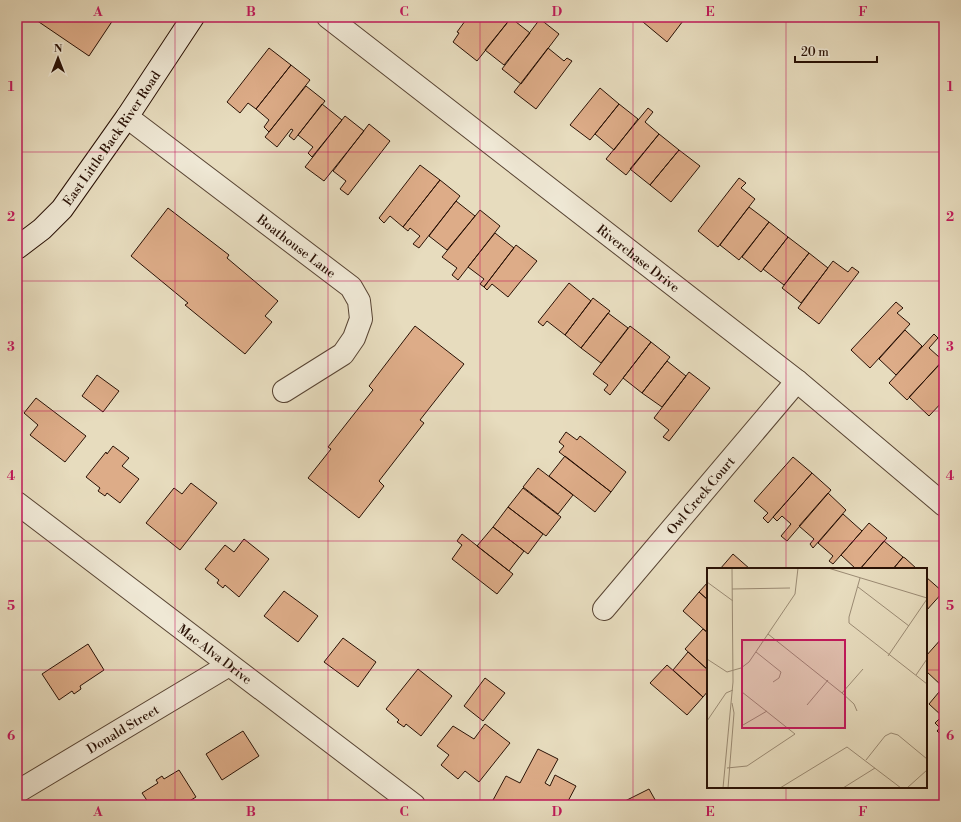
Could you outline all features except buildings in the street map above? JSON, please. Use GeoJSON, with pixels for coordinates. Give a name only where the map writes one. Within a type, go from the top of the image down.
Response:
{"type":"FeatureCollection","features":[{"type":"Feature","properties":{"kind":"street","name":"East Little Back River Road"},"geometry":{"type":"LineString","coordinates":[[17,248],[42,229],[62,209],[127,117],[193,17]]}},
{"type":"Feature","properties":{"kind":"street","name":"Riverchase Drive"},"geometry":{"type":"LineString","coordinates":[[328,17],[798,381],[940,493]]}},
{"type":"Feature","properties":{"kind":"street","name":"Boathouse Lane"},"geometry":{"type":"LineString","coordinates":[[127,117],[351,287],[359,301],[361,319],[354,338],[344,354],[284,391]]}},
{"type":"Feature","properties":{"kind":"street","name":"Owl Creek Court"},"geometry":{"type":"LineString","coordinates":[[604,609],[798,381]]}},
{"type":"Feature","properties":{"kind":"street","name":"Mac Alva Drive"},"geometry":{"type":"LineString","coordinates":[[17,503],[414,805]]}},
{"type":"Feature","properties":{"kind":"street","name":"Donald Street"},"geometry":{"type":"LineString","coordinates":[[17,792],[228,665]]}}]}
